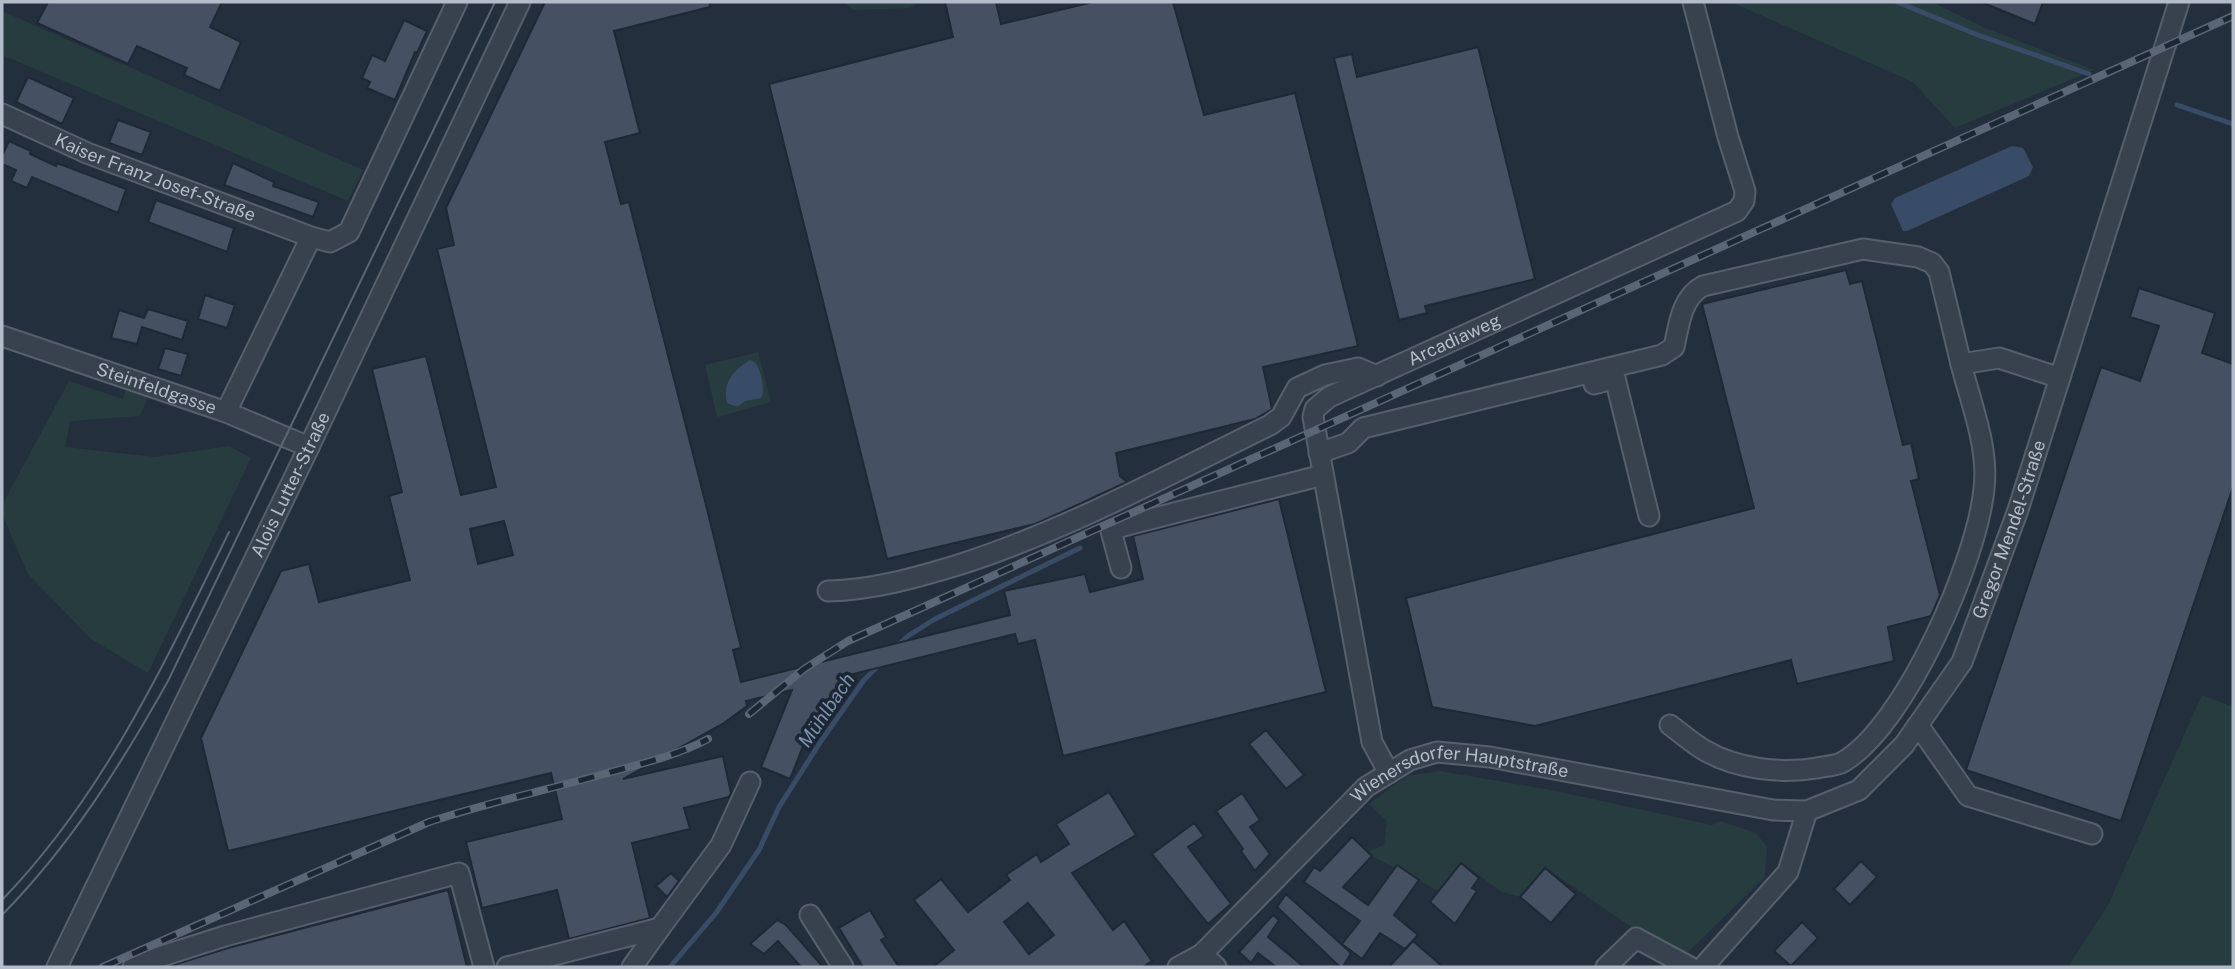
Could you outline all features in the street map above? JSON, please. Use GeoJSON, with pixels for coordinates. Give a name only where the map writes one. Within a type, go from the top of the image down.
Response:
{"type":"FeatureCollection","features":[{"type":"Feature","properties":{"kind":"street","name":"Alois Lutter-Straße"},"geometry":{"type":"LineString","coordinates":[[57,967],[309,447],[520,2]]}},
{"type":"Feature","properties":{"kind":"street","name":"Arcadiaweg"},"geometry":{"type":"LineString","coordinates":[[1389,773],[1372,743],[1313,417],[1315,409],[1329,397],[1737,211],[1744,201],[1745,191],[1693,2]]}},
{"type":"Feature","properties":{"kind":"street","name":"Gregor Mendel-Straße"},"geometry":{"type":"LineString","coordinates":[[1807,811],[1859,790],[1904,746],[1962,662],[2018,510],[2179,2]]}},
{"type":"Feature","properties":{"kind":"street"},"geometry":{"type":"LineString","coordinates":[[226,412],[311,237],[330,242],[349,232],[449,4]]}},
{"type":"Feature","properties":{"kind":"street","name":"Kaiser Franz Josef-Straße"},"geometry":{"type":"LineString","coordinates":[[2,114],[87,153],[311,237]]}},
{"type":"Feature","properties":{"kind":"street"},"geometry":{"type":"LineString","coordinates":[[1348,443],[1363,428],[1662,355],[1674,348],[1681,316],[1693,292],[1703,286],[1863,249],[1918,257],[1931,263],[1939,272],[1985,457],[1984,490],[1976,526],[1952,601],[1926,656],[1889,716],[1867,743],[1841,764],[1794,772],[1743,765],[1706,751],[1670,725]]}},
{"type":"Feature","properties":{"kind":"street","name":"Steinfeldgasse"},"geometry":{"type":"LineString","coordinates":[[2,336],[226,412],[309,447]]}},
{"type":"Feature","properties":{"kind":"street"},"geometry":{"type":"LineString","coordinates":[[1961,364],[1999,358],[2060,378]]}},
{"type":"Feature","properties":{"kind":"street"},"geometry":{"type":"LineString","coordinates":[[828,591],[854,590],[915,578],[1012,547],[1109,504],[1270,425],[1281,417],[1297,388],[1325,376],[1358,368],[1377,376]]}},
{"type":"Feature","properties":{"kind":"street"},"geometry":{"type":"LineString","coordinates":[[1320,453],[1348,443],[1615,379],[1649,516]]}},
{"type":"Feature","properties":{"kind":"street"},"geometry":{"type":"LineString","coordinates":[[1121,568],[1111,531],[1324,474]]}},
{"type":"Feature","properties":{"kind":"street"},"geometry":{"type":"LineString","coordinates":[[1918,725],[1968,796],[2092,834]]}},
{"type":"Feature","properties":{"kind":"street","name":"Wienersdorfer Hauptstraße"},"geometry":{"type":"LineString","coordinates":[[1178,967],[1209,961],[1366,787],[1410,760],[1437,752],[1467,753],[1773,810],[1807,811]]}},
{"type":"Feature","properties":{"kind":"street"},"geometry":{"type":"LineString","coordinates":[[632,967],[721,845],[750,782]]}},
{"type":"Feature","properties":{"kind":"street"},"geometry":{"type":"LineString","coordinates":[[1703,967],[1788,872],[1807,811]]}},
{"type":"Feature","properties":{"kind":"street"},"geometry":{"type":"LineString","coordinates":[[133,967],[225,936],[459,873],[484,967]]}},
{"type":"Feature","properties":{"kind":"street"},"geometry":{"type":"LineString","coordinates":[[810,915],[843,967]]}},
{"type":"Feature","properties":{"kind":"street"},"geometry":{"type":"LineString","coordinates":[[507,967],[660,928]]}},
{"type":"Feature","properties":{"kind":"street"},"geometry":{"type":"LineString","coordinates":[[1606,967],[1636,938],[1664,962],[1690,967]]}},
{"type":"Feature","properties":{"kind":"green space"},"geometry":{"type":"Polygon","coordinates":[[[843,2],[917,4],[910,8],[853,10],[843,2]]]}},
{"type":"Feature","properties":{"kind":"green space"},"geometry":{"type":"Polygon","coordinates":[[[1731,2],[1932,2],[1983,27],[2094,70],[1955,128],[1913,82],[1731,2]]]}},
{"type":"Feature","properties":{"kind":"green space"},"geometry":{"type":"Polygon","coordinates":[[[2,11],[363,170],[348,201],[2,55],[2,11]]]}},
{"type":"Feature","properties":{"kind":"green space"},"geometry":{"type":"Polygon","coordinates":[[[758,352],[771,402],[717,417],[705,365],[758,352]]]}},
{"type":"Feature","properties":{"kind":"green space"},"geometry":{"type":"Polygon","coordinates":[[[69,381],[123,399],[126,389],[148,397],[140,416],[70,421],[65,447],[155,457],[229,446],[251,458],[148,673],[91,639],[28,574],[2,514],[2,505],[69,381]]]}},
{"type":"Feature","properties":{"kind":"green space"},"geometry":{"type":"Polygon","coordinates":[[[2202,695],[2233,707],[2233,967],[2068,967],[2109,903],[2202,695]]]}},
{"type":"Feature","properties":{"kind":"green space"},"geometry":{"type":"Polygon","coordinates":[[[1440,771],[1551,790],[1712,825],[1720,821],[1756,833],[1767,847],[1765,877],[1685,955],[1631,927],[1546,868],[1520,897],[1502,892],[1462,863],[1439,891],[1372,856],[1369,851],[1384,845],[1387,821],[1369,804],[1407,776],[1440,771]]]}},
{"type":"Feature","properties":{"kind":"water"},"geometry":{"type":"Polygon","coordinates":[[[2012,146],[2023,148],[2033,167],[2029,176],[1903,231],[1891,204],[1895,198],[2012,146]]]}},
{"type":"Feature","properties":{"kind":"water"},"geometry":{"type":"Polygon","coordinates":[[[750,360],[756,363],[761,375],[762,397],[738,406],[727,403],[726,389],[730,378],[750,360]]]}},
{"type":"Feature","properties":{"kind":"building"},"geometry":{"type":"Polygon","coordinates":[[[48,2],[222,2],[210,27],[241,42],[220,91],[184,75],[187,68],[137,46],[128,64],[37,23],[48,2]]]}},
{"type":"Feature","properties":{"kind":"building"},"geometry":{"type":"Polygon","coordinates":[[[545,2],[710,2],[710,7],[614,31],[640,133],[605,142],[621,204],[629,202],[707,509],[741,648],[733,650],[741,682],[1010,615],[1004,591],[1085,574],[1090,592],[1143,579],[1133,536],[1279,499],[1326,692],[1063,756],[1035,640],[1018,644],[1015,634],[849,675],[845,698],[818,714],[823,721],[819,729],[808,734],[790,779],[761,767],[792,690],[746,701],[747,706],[724,723],[623,779],[723,756],[731,793],[729,797],[684,808],[690,829],[632,843],[650,918],[569,939],[557,890],[482,908],[466,842],[562,819],[551,773],[228,851],[201,738],[281,571],[309,564],[319,602],[410,580],[389,496],[402,492],[372,369],[426,356],[461,495],[496,487],[437,249],[454,245],[446,208],[545,2]],[[504,521],[470,529],[478,564],[513,555],[504,521]]]}},
{"type":"Feature","properties":{"kind":"building"},"geometry":{"type":"Polygon","coordinates":[[[945,2],[996,2],[1001,24],[1093,2],[1173,2],[1204,115],[1295,93],[1358,346],[1263,367],[1272,409],[1255,419],[1116,453],[1120,476],[1127,482],[1073,507],[1035,524],[887,559],[769,84],[953,37],[945,2]]]}},
{"type":"Feature","properties":{"kind":"building"},"geometry":{"type":"Polygon","coordinates":[[[1981,2],[2043,2],[2035,24],[1981,2]]]}},
{"type":"Feature","properties":{"kind":"building"},"geometry":{"type":"Polygon","coordinates":[[[404,20],[427,31],[395,100],[367,88],[370,82],[362,78],[372,55],[385,61],[404,20]]]}},
{"type":"Feature","properties":{"kind":"building"},"geometry":{"type":"Polygon","coordinates":[[[1478,47],[1535,279],[1425,306],[1427,313],[1399,320],[1334,58],[1352,54],[1357,77],[1478,47]]]}},
{"type":"Feature","properties":{"kind":"building"},"geometry":{"type":"Polygon","coordinates":[[[28,77],[74,98],[62,124],[16,102],[28,77]]]}},
{"type":"Feature","properties":{"kind":"building"},"geometry":{"type":"Polygon","coordinates":[[[118,120],[151,132],[142,155],[109,143],[118,120]]]}},
{"type":"Feature","properties":{"kind":"building"},"geometry":{"type":"Polygon","coordinates":[[[9,141],[56,166],[57,163],[126,189],[118,213],[32,177],[27,188],[11,181],[16,170],[2,164],[2,156],[9,141]]]}},
{"type":"Feature","properties":{"kind":"building"},"geometry":{"type":"Polygon","coordinates":[[[233,163],[274,182],[273,186],[319,202],[313,217],[224,185],[233,163]]]}},
{"type":"Feature","properties":{"kind":"building"},"geometry":{"type":"Polygon","coordinates":[[[156,200],[234,228],[227,252],[148,222],[156,200]]]}},
{"type":"Feature","properties":{"kind":"building"},"geometry":{"type":"Polygon","coordinates":[[[1846,270],[1850,284],[1862,281],[1903,445],[1911,443],[1919,479],[1911,481],[1940,595],[1931,616],[1888,627],[1894,661],[1797,684],[1791,660],[1535,726],[1432,707],[1406,598],[1754,508],[1702,304],[1846,270]]]}},
{"type":"Feature","properties":{"kind":"building"},"geometry":{"type":"Polygon","coordinates":[[[2139,288],[2215,313],[2202,353],[2233,364],[2233,487],[2121,821],[1966,770],[2101,367],[2140,381],[2159,326],[2130,317],[2139,288]]]}},
{"type":"Feature","properties":{"kind":"building"},"geometry":{"type":"Polygon","coordinates":[[[205,295],[235,305],[227,328],[198,319],[205,295]]]}},
{"type":"Feature","properties":{"kind":"building"},"geometry":{"type":"Polygon","coordinates":[[[148,309],[188,321],[182,340],[142,327],[137,344],[111,338],[119,310],[144,318],[148,309]]]}},
{"type":"Feature","properties":{"kind":"building"},"geometry":{"type":"Polygon","coordinates":[[[165,348],[188,354],[181,376],[158,369],[165,348]]]}},
{"type":"Feature","properties":{"kind":"building"},"geometry":{"type":"Polygon","coordinates":[[[1266,730],[1304,775],[1286,789],[1249,744],[1266,730]]]}},
{"type":"Feature","properties":{"kind":"building"},"geometry":{"type":"Polygon","coordinates":[[[1109,792],[1136,835],[1072,873],[1113,930],[1124,921],[1152,961],[1143,967],[933,967],[954,950],[914,900],[941,879],[968,912],[1010,880],[1006,875],[1037,854],[1041,862],[1069,844],[1056,824],[1109,792]],[[1028,903],[1004,922],[1029,954],[1054,935],[1028,903]]]}},
{"type":"Feature","properties":{"kind":"building"},"geometry":{"type":"Polygon","coordinates":[[[1242,793],[1260,820],[1250,827],[1270,854],[1255,871],[1216,811],[1242,793]]]}},
{"type":"Feature","properties":{"kind":"building"},"geometry":{"type":"Polygon","coordinates":[[[1194,823],[1204,836],[1188,847],[1231,904],[1208,924],[1152,854],[1194,823]]]}},
{"type":"Feature","properties":{"kind":"building"},"geometry":{"type":"Polygon","coordinates":[[[1352,837],[1372,856],[1343,887],[1368,905],[1397,865],[1419,880],[1394,915],[1418,935],[1405,949],[1380,933],[1362,959],[1342,944],[1360,921],[1304,882],[1314,867],[1320,871],[1352,837]]]}},
{"type":"Feature","properties":{"kind":"building"},"geometry":{"type":"Polygon","coordinates":[[[1861,861],[1877,877],[1850,905],[1834,889],[1861,861]]]}},
{"type":"Feature","properties":{"kind":"building"},"geometry":{"type":"Polygon","coordinates":[[[1461,863],[1479,878],[1472,888],[1477,891],[1455,924],[1430,902],[1461,863]]]}},
{"type":"Feature","properties":{"kind":"building"},"geometry":{"type":"Polygon","coordinates":[[[1545,868],[1576,894],[1551,923],[1520,897],[1545,868]]]}},
{"type":"Feature","properties":{"kind":"building"},"geometry":{"type":"Polygon","coordinates":[[[671,873],[679,881],[667,897],[656,886],[671,873]]]}},
{"type":"Feature","properties":{"kind":"building"},"geometry":{"type":"Polygon","coordinates":[[[448,890],[467,967],[167,967],[228,948],[448,890]]]}},
{"type":"Feature","properties":{"kind":"building"},"geometry":{"type":"Polygon","coordinates":[[[1286,894],[1351,953],[1343,967],[1277,907],[1286,894]]]}},
{"type":"Feature","properties":{"kind":"building"},"geometry":{"type":"Polygon","coordinates":[[[870,910],[886,937],[881,940],[899,967],[863,967],[839,928],[870,910]]]}},
{"type":"Feature","properties":{"kind":"building"},"geometry":{"type":"Polygon","coordinates":[[[1273,915],[1279,920],[1268,937],[1304,967],[1276,967],[1258,953],[1251,963],[1239,952],[1273,915]]]}},
{"type":"Feature","properties":{"kind":"building"},"geometry":{"type":"Polygon","coordinates":[[[777,920],[786,925],[823,967],[801,967],[778,941],[764,954],[750,944],[777,920]]]}},
{"type":"Feature","properties":{"kind":"building"},"geometry":{"type":"Polygon","coordinates":[[[1802,922],[1818,938],[1791,966],[1774,951],[1802,922]]]}},
{"type":"Feature","properties":{"kind":"building"},"geometry":{"type":"Polygon","coordinates":[[[1413,941],[1443,967],[1389,967],[1413,941]]]}},
{"type":"Feature","properties":{"kind":"waterway"},"geometry":{"type":"LineString","coordinates":[[1897,2],[1978,35],[2089,74]]}},
{"type":"Feature","properties":{"kind":"waterway"},"geometry":{"type":"LineString","coordinates":[[2177,105],[2233,124]]}},
{"type":"Feature","properties":{"kind":"waterway","name":"Mühlbach"},"geometry":{"type":"LineString","coordinates":[[897,646],[935,619],[1080,548]]}},
{"type":"Feature","properties":{"kind":"waterway","name":"Mühlbach"},"geometry":{"type":"LineString","coordinates":[[670,967],[716,913],[759,850],[779,807],[821,741],[864,680],[878,666]]}},
{"type":"Feature","properties":{"kind":"tram line"},"geometry":{"type":"LineString","coordinates":[[2,915],[50,861],[93,804],[168,681],[495,2]]}},
{"type":"Feature","properties":{"kind":"tram line"},"geometry":{"type":"LineString","coordinates":[[2,900],[72,816],[102,772],[156,678],[229,532]]}},
{"type":"Feature","properties":{"kind":"railway"},"geometry":{"type":"LineString","coordinates":[[749,714],[804,669],[848,641],[2233,16]]}},
{"type":"Feature","properties":{"kind":"railway"},"geometry":{"type":"LineString","coordinates":[[103,967],[429,822],[648,762],[708,739]]}}]}
